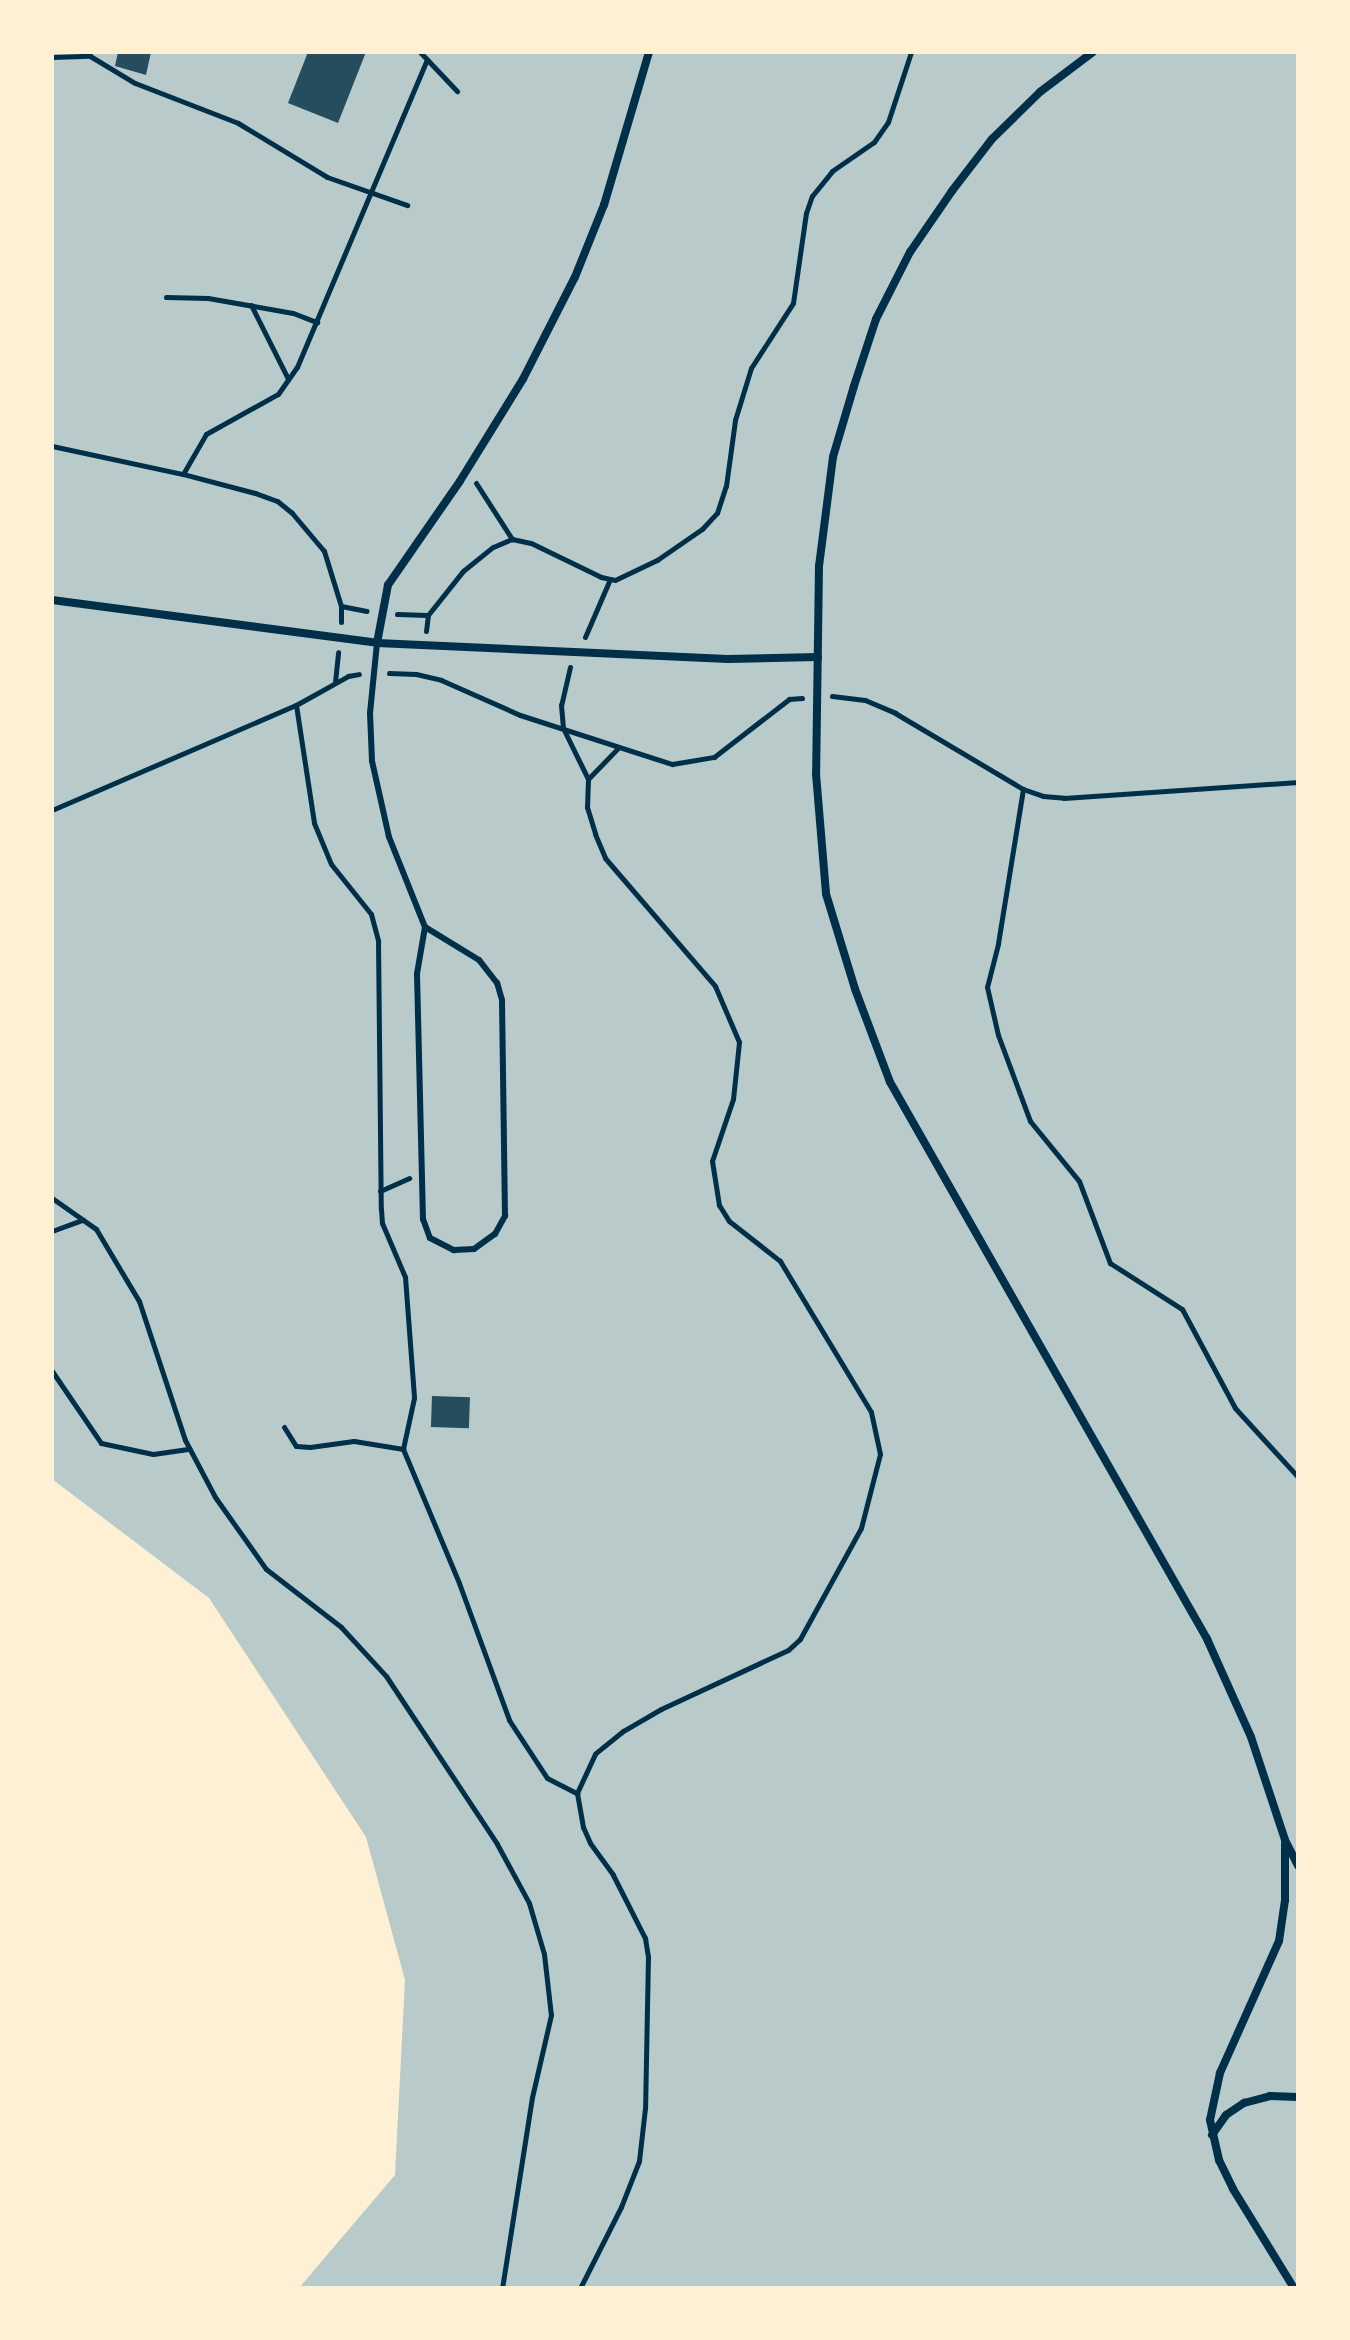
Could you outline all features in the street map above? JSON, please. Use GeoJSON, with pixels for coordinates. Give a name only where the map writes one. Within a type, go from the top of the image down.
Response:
{"type":"FeatureCollection","features":[{"type":"Feature","properties":{"kind":"street"},"geometry":{"type":"LineString","coordinates":[[377,643],[388,585],[467,470],[523,379],[575,277],[604,205],[649,52]]}},
{"type":"Feature","properties":{"kind":"street"},"geometry":{"type":"LineString","coordinates":[[1093,52],[1040,92],[992,139],[910,252],[876,319],[833,457],[819,566],[816,774],[826,894],[855,989],[890,1082],[1207,1639],[1251,1737],[1285,1840],[1298,1866]]}},
{"type":"Feature","properties":{"kind":"street"},"geometry":{"type":"LineString","coordinates":[[52,600],[377,643],[728,659],[818,657]]}},
{"type":"Feature","properties":{"kind":"street"},"geometry":{"type":"LineString","coordinates":[[1285,1840],[1285,1900],[1279,1941],[1220,2073],[1212,2100],[1212,2135],[1233,2189],[1294,2288]]}},
{"type":"Feature","properties":{"kind":"street"},"geometry":{"type":"LineString","coordinates":[[1212,2135],[1226,2115],[1244,2103],[1270,2096],[1298,2097]]}},
{"type":"Feature","properties":{"kind":"lane"},"geometry":{"type":"LineString","coordinates":[[377,643],[370,713],[372,761],[389,837],[425,927],[417,974],[423,1219],[430,1238],[454,1250],[474,1249],[495,1234],[505,1216],[502,1000],[497,983],[479,960],[425,927]]}},
{"type":"Feature","properties":{"kind":"path"},"geometry":{"type":"LineString","coordinates":[[420,52],[457,91]]}},
{"type":"Feature","properties":{"kind":"path"},"geometry":{"type":"LineString","coordinates":[[428,615],[463,571],[493,547],[512,539],[531,543],[601,577],[615,580],[657,560],[702,529],[717,513],[726,486],[735,420],[751,368],[793,303],[806,213],[812,196],[832,171],[874,142],[894,107],[911,52]]}},
{"type":"Feature","properties":{"kind":"path"},"geometry":{"type":"LineString","coordinates":[[52,57],[90,54],[135,83],[238,123],[327,177],[407,205]]}},
{"type":"Feature","properties":{"kind":"path"},"geometry":{"type":"LineString","coordinates":[[183,474],[206,434],[278,394],[288,379],[317,322],[426,61]]}},
{"type":"Feature","properties":{"kind":"path"},"geometry":{"type":"LineString","coordinates":[[166,297],[208,298],[251,305],[317,322]]}},
{"type":"Feature","properties":{"kind":"path"},"geometry":{"type":"LineString","coordinates":[[251,305],[288,379]]}},
{"type":"Feature","properties":{"kind":"path"},"geometry":{"type":"LineString","coordinates":[[52,446],[183,474],[277,501],[292,513],[324,551],[341,606]]}},
{"type":"Feature","properties":{"kind":"path"},"geometry":{"type":"LineString","coordinates":[[467,470],[512,539]]}},
{"type":"Feature","properties":{"kind":"path"},"geometry":{"type":"LineString","coordinates":[[416,674],[441,680],[487,702],[672,764],[702,762],[736,744],[789,699]]}},
{"type":"Feature","properties":{"kind":"path"},"geometry":{"type":"LineString","coordinates":[[52,810],[296,705],[335,683]]}},
{"type":"Feature","properties":{"kind":"path"},"geometry":{"type":"LineString","coordinates":[[842,695],[865,700],[895,713],[1023,789],[1064,798],[1298,782]]}},
{"type":"Feature","properties":{"kind":"path"},"geometry":{"type":"LineString","coordinates":[[296,705],[314,823],[331,864],[365,905],[376,926],[379,955],[382,1223],[407,1289],[414,1398],[403,1449],[459,1583],[509,1720],[547,1778],[577,1793]]}},
{"type":"Feature","properties":{"kind":"path"},"geometry":{"type":"LineString","coordinates":[[563,728],[588,779],[587,807],[605,858],[715,986],[739,1042],[733,1099],[712,1161],[719,1205],[737,1229],[780,1261],[790,1276],[820,1332],[841,1359],[871,1412],[880,1454],[861,1528],[813,1622],[800,1639],[788,1650],[661,1709],[623,1731],[595,1754],[577,1793],[583,1827],[590,1843],[613,1875],[645,1938],[648,1976],[645,2108],[639,2161],[621,2207],[580,2288]]}},
{"type":"Feature","properties":{"kind":"path"},"geometry":{"type":"LineString","coordinates":[[588,779],[618,747]]}},
{"type":"Feature","properties":{"kind":"path"},"geometry":{"type":"LineString","coordinates":[[1023,789],[998,944],[987,987],[998,1035],[1030,1121],[1079,1181],[1110,1263],[1182,1309],[1235,1408],[1298,1477]]}},
{"type":"Feature","properties":{"kind":"path"},"geometry":{"type":"LineString","coordinates":[[380,1191],[422,1173]]}},
{"type":"Feature","properties":{"kind":"path"},"geometry":{"type":"LineString","coordinates":[[52,1198],[96,1229],[139,1301],[190,1449],[215,1497],[266,1569],[341,1627],[386,1676],[497,1844],[529,1903],[544,1954],[551,2015],[532,2097],[502,2288]]}},
{"type":"Feature","properties":{"kind":"path"},"geometry":{"type":"LineString","coordinates":[[52,1231],[84,1220]]}},
{"type":"Feature","properties":{"kind":"path"},"geometry":{"type":"LineString","coordinates":[[52,1371],[101,1443],[153,1454],[190,1449]]}},
{"type":"Feature","properties":{"kind":"path"},"geometry":{"type":"LineString","coordinates":[[284,1427],[296,1446],[354,1441],[403,1449]]}},
{"type":"Feature","properties":{"kind":"shaded area"},"geometry":{"type":"Polygon","coordinates":[[[52,52],[1298,52],[1298,2288],[299,2288],[395,2175],[405,1980],[366,1837],[209,1598],[52,1479],[52,52]]]}},
{"type":"Feature","properties":{"kind":"building"},"geometry":{"type":"Polygon","coordinates":[[[118,52],[151,52],[146,75],[115,66],[118,52]]]}},
{"type":"Feature","properties":{"kind":"building"},"geometry":{"type":"Polygon","coordinates":[[[308,52],[366,52],[338,123],[288,103],[308,52]]]}},
{"type":"Feature","properties":{"kind":"building"},"geometry":{"type":"Polygon","coordinates":[[[432,1396],[470,1397],[469,1428],[431,1427],[432,1396]]]}}]}
